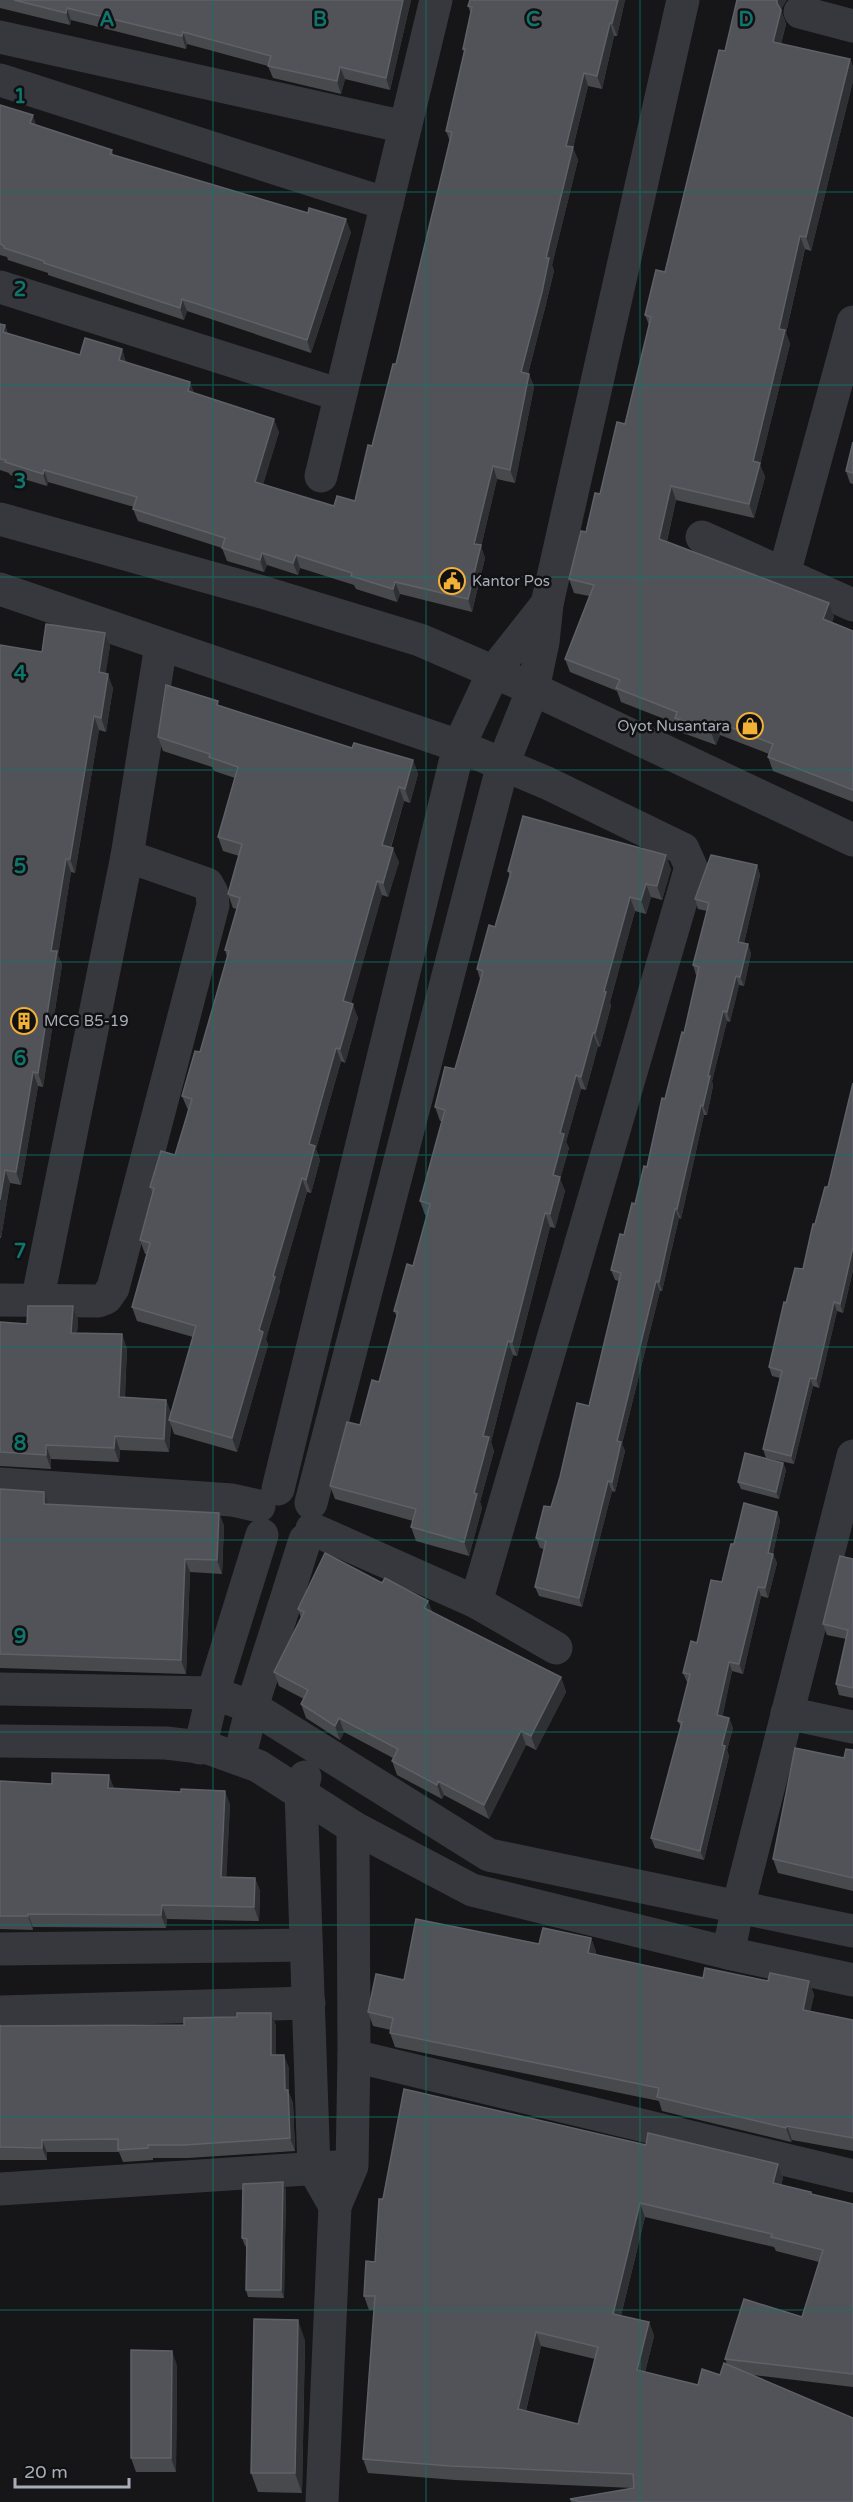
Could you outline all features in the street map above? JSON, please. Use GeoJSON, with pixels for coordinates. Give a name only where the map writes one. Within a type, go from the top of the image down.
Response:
{"type":"FeatureCollection","features":[{"type":"Feature","properties":{"kind":"street"},"geometry":{"type":"LineString","coordinates":[[321,476],[436,0]]}},
{"type":"Feature","properties":{"kind":"street"},"geometry":{"type":"LineString","coordinates":[[239,1759],[252,1707],[309,1524],[503,764],[533,688],[543,642],[547,604],[683,0]]}},
{"type":"Feature","properties":{"kind":"street"},"geometry":{"type":"LineString","coordinates":[[800,12],[853,26]]}},
{"type":"Feature","properties":{"kind":"street"},"geometry":{"type":"LineString","coordinates":[[0,37],[405,127]]}},
{"type":"Feature","properties":{"kind":"street"},"geometry":{"type":"LineString","coordinates":[[0,80],[387,204]]}},
{"type":"Feature","properties":{"kind":"street"},"geometry":{"type":"LineString","coordinates":[[0,287],[340,395]]}},
{"type":"Feature","properties":{"kind":"street"},"geometry":{"type":"LineString","coordinates":[[784,574],[853,322]]}},
{"type":"Feature","properties":{"kind":"street"},"geometry":{"type":"LineString","coordinates":[[0,519],[353,618],[420,640],[533,688],[853,840]]}},
{"type":"Feature","properties":{"kind":"street"},"geometry":{"type":"LineString","coordinates":[[702,537],[853,605]]}},
{"type":"Feature","properties":{"kind":"street"},"geometry":{"type":"LineString","coordinates":[[0,589],[459,746],[503,764],[683,849],[691,867],[476,1602]]}},
{"type":"Feature","properties":{"kind":"street"},"geometry":{"type":"LineString","coordinates":[[200,1748],[213,1693],[266,1510],[459,746],[494,671],[547,604]]}},
{"type":"Feature","properties":{"kind":"street"},"geometry":{"type":"LineString","coordinates":[[37,1302],[127,856],[161,645]]}},
{"type":"Feature","properties":{"kind":"street"},"geometry":{"type":"LineString","coordinates":[[0,1300],[98,1301],[106,1298],[113,1288],[213,905],[212,893],[207,884],[127,856]]}},
{"type":"Feature","properties":{"kind":"street"},"geometry":{"type":"LineString","coordinates":[[728,1953],[787,1713],[843,1541],[853,1456]]}},
{"type":"Feature","properties":{"kind":"street"},"geometry":{"type":"LineString","coordinates":[[0,1484],[232,1500],[266,1510]]}},
{"type":"Feature","properties":{"kind":"street"},"geometry":{"type":"LineString","coordinates":[[291,1488],[303,1493],[309,1524],[293,1545],[280,1546],[268,1540],[266,1510],[291,1488]]}},
{"type":"Feature","properties":{"kind":"street"},"geometry":{"type":"LineString","coordinates":[[309,1524],[476,1602],[556,1648]]}},
{"type":"Feature","properties":{"kind":"street"},"geometry":{"type":"LineString","coordinates":[[0,1689],[213,1693],[252,1707],[489,1855],[853,1931]]}},
{"type":"Feature","properties":{"kind":"street"},"geometry":{"type":"LineString","coordinates":[[787,1713],[853,1727]]}},
{"type":"Feature","properties":{"kind":"street"},"geometry":{"type":"LineString","coordinates":[[0,1741],[166,1743],[200,1748],[258,1766],[353,1827],[472,1890],[728,1953],[853,1980]]}},
{"type":"Feature","properties":{"kind":"street"},"geometry":{"type":"LineString","coordinates":[[314,1746],[301,1792],[314,2169],[335,2206]]}},
{"type":"Feature","properties":{"kind":"street"},"geometry":{"type":"LineString","coordinates":[[322,2502],[335,2206],[352,2166],[353,1827]]}},
{"type":"Feature","properties":{"kind":"street"},"geometry":{"type":"LineString","coordinates":[[0,1949],[306,1945]]}},
{"type":"Feature","properties":{"kind":"street"},"geometry":{"type":"LineString","coordinates":[[0,2012],[309,2003]]}},
{"type":"Feature","properties":{"kind":"street"},"geometry":{"type":"LineString","coordinates":[[354,2056],[853,2176]]}},
{"type":"Feature","properties":{"kind":"street"},"geometry":{"type":"LineString","coordinates":[[0,2189],[352,2166]]}},
{"type":"Feature","properties":{"kind":"building"},"geometry":{"type":"Polygon","coordinates":[[[14,0],[403,0],[386,78],[340,67],[337,81],[268,66],[271,56],[183,32],[182,36],[67,8],[66,13],[14,0]]]}},
{"type":"Feature","properties":{"kind":"building"},"geometry":{"type":"Polygon","coordinates":[[[470,0],[618,0],[597,76],[584,73],[566,146],[573,147],[546,258],[549,258],[542,292],[521,372],[529,374],[510,470],[493,466],[474,544],[481,545],[468,599],[395,582],[393,589],[296,555],[293,563],[262,553],[260,560],[222,548],[225,538],[133,509],[137,497],[44,470],[43,474],[0,459],[0,324],[5,325],[3,332],[80,355],[85,338],[122,349],[119,360],[190,382],[188,391],[274,419],[255,482],[334,506],[337,496],[355,501],[368,445],[372,446],[393,364],[396,364],[452,132],[446,131],[465,49],[463,49],[472,7],[468,6],[470,0]]]}},
{"type":"Feature","properties":{"kind":"building"},"geometry":{"type":"Polygon","coordinates":[[[737,0],[777,0],[781,10],[773,42],[850,59],[806,237],[800,236],[779,329],[785,330],[753,461],[760,463],[749,504],[671,486],[659,539],[829,603],[823,619],[853,631],[853,790],[768,757],[773,744],[715,721],[711,732],[675,718],[677,712],[616,688],[620,680],[565,659],[594,585],[569,579],[581,531],[586,532],[595,493],[600,494],[617,422],[625,424],[651,317],[645,315],[656,270],[665,272],[719,50],[725,51],[737,0]]]}},
{"type":"Feature","properties":{"kind":"building"},"geometry":{"type":"Polygon","coordinates":[[[0,105],[33,115],[30,123],[112,150],[110,154],[308,213],[309,208],[346,219],[307,340],[182,299],[180,308],[4,248],[0,244],[0,105]]]}},
{"type":"Feature","properties":{"kind":"building"},"geometry":{"type":"Polygon","coordinates":[[[853,442],[853,473],[846,471],[853,442]]]}},
{"type":"Feature","properties":{"kind":"building"},"geometry":{"type":"Polygon","coordinates":[[[46,624],[105,633],[99,672],[108,674],[101,718],[94,716],[70,859],[66,859],[51,951],[57,951],[38,1073],[33,1072],[16,1172],[5,1170],[0,1200],[0,645],[42,652],[46,624]]]}},
{"type":"Feature","properties":{"kind":"building"},"geometry":{"type":"Polygon","coordinates":[[[166,685],[218,701],[217,705],[352,748],[354,743],[413,760],[405,789],[399,787],[382,845],[393,848],[383,883],[377,881],[343,1001],[353,1004],[340,1049],[336,1048],[309,1144],[315,1146],[306,1180],[302,1178],[273,1276],[275,1277],[259,1330],[263,1332],[232,1438],[169,1420],[196,1326],[132,1307],[150,1243],[140,1240],[154,1188],[150,1187],[161,1151],[175,1155],[192,1099],[182,1096],[195,1051],[200,1052],[229,951],[225,950],[240,898],[228,894],[242,844],[218,837],[238,767],[209,757],[210,754],[158,737],[166,685]]]}},
{"type":"Feature","properties":{"kind":"building"},"geometry":{"type":"Polygon","coordinates":[[[523,816],[666,855],[657,886],[646,884],[641,900],[630,897],[595,1033],[593,1033],[581,1077],[576,1075],[560,1133],[564,1134],[553,1175],[560,1177],[550,1214],[545,1213],[512,1342],[508,1341],[483,1436],[489,1437],[464,1542],[411,1527],[416,1509],[330,1486],[347,1422],[360,1425],[372,1380],[379,1382],[398,1312],[394,1311],[407,1264],[413,1266],[430,1204],[420,1201],[445,1110],[435,1107],[445,1067],[455,1069],[483,971],[477,969],[489,925],[495,927],[511,872],[508,871],[523,816]]]}},
{"type":"Feature","properties":{"kind":"building"},"geometry":{"type":"Polygon","coordinates":[[[711,855],[757,865],[738,942],[748,944],[740,977],[736,976],[727,1012],[723,1011],[703,1106],[701,1105],[659,1282],[656,1281],[617,1441],[621,1442],[612,1482],[608,1481],[579,1598],[535,1587],[546,1541],[536,1538],[544,1506],[551,1507],[577,1403],[589,1406],[621,1273],[611,1270],[620,1234],[624,1235],[632,1203],[635,1204],[644,1166],[647,1167],[662,1098],[665,1099],[682,1032],[684,1033],[699,967],[693,965],[709,903],[695,899],[711,855]]]}},
{"type":"Feature","properties":{"kind":"building"},"geometry":{"type":"Polygon","coordinates":[[[853,1083],[853,1247],[840,1304],[834,1302],[816,1379],[810,1378],[791,1456],[763,1449],[782,1371],[769,1367],[784,1302],[786,1303],[795,1268],[803,1269],[813,1224],[815,1224],[825,1187],[828,1187],[853,1083]]]}},
{"type":"Feature","properties":{"kind":"building"},"geometry":{"type":"Polygon","coordinates":[[[28,1306],[73,1306],[71,1333],[122,1334],[119,1397],[166,1400],[164,1439],[115,1436],[114,1448],[46,1445],[46,1455],[0,1452],[0,1322],[27,1324],[28,1306]]]}},
{"type":"Feature","properties":{"kind":"building"},"geometry":{"type":"Polygon","coordinates":[[[745,1453],[783,1463],[776,1492],[738,1482],[745,1453]]]}},
{"type":"Feature","properties":{"kind":"building"},"geometry":{"type":"Polygon","coordinates":[[[0,1489],[44,1492],[44,1504],[219,1513],[217,1560],[185,1559],[181,1660],[0,1654],[0,1489]]]}},
{"type":"Feature","properties":{"kind":"building"},"geometry":{"type":"Polygon","coordinates":[[[744,1503],[777,1512],[768,1553],[773,1554],[765,1588],[758,1587],[739,1664],[729,1662],[717,1715],[729,1718],[722,1745],[725,1746],[700,1851],[651,1838],[682,1722],[678,1721],[690,1674],[683,1673],[691,1641],[697,1643],[711,1580],[722,1582],[744,1503]]]}},
{"type":"Feature","properties":{"kind":"building"},"geometry":{"type":"Polygon","coordinates":[[[325,1553],[382,1583],[385,1578],[428,1601],[424,1608],[561,1677],[531,1736],[521,1731],[484,1805],[438,1781],[437,1785],[392,1761],[398,1749],[339,1718],[335,1726],[301,1704],[308,1690],[274,1672],[304,1612],[298,1609],[325,1553]]]}},
{"type":"Feature","properties":{"kind":"building"},"geometry":{"type":"Polygon","coordinates":[[[840,1556],[853,1559],[853,1688],[836,1684],[848,1630],[823,1624],[840,1556]]]}},
{"type":"Feature","properties":{"kind":"building"},"geometry":{"type":"Polygon","coordinates":[[[795,1748],[844,1758],[846,1749],[853,1750],[853,1878],[773,1859],[795,1748]]]}},
{"type":"Feature","properties":{"kind":"building"},"geometry":{"type":"Polygon","coordinates":[[[52,1773],[109,1775],[108,1788],[181,1792],[181,1789],[225,1791],[221,1877],[255,1878],[254,1907],[162,1905],[161,1915],[28,1914],[28,1916],[0,1916],[0,1781],[52,1784],[52,1773]]]}},
{"type":"Feature","properties":{"kind":"building"},"geometry":{"type":"Polygon","coordinates":[[[416,1919],[539,1944],[543,1928],[591,1938],[588,1953],[703,1978],[705,1968],[768,1981],[770,1973],[809,1981],[803,2010],[853,2020],[853,2138],[787,2126],[786,2128],[657,2097],[659,2088],[390,2033],[393,2018],[368,2012],[376,1974],[404,1980],[416,1919]]]}},
{"type":"Feature","properties":{"kind":"building"},"geometry":{"type":"Polygon","coordinates":[[[237,2013],[271,2013],[271,2055],[284,2055],[290,2138],[148,2145],[148,2148],[118,2150],[118,2139],[42,2140],[42,2148],[0,2147],[0,2026],[184,2025],[184,2018],[237,2017],[237,2013]]]}},
{"type":"Feature","properties":{"kind":"building"},"geometry":{"type":"Polygon","coordinates":[[[404,2089],[646,2145],[648,2133],[778,2164],[773,2183],[853,2204],[853,2374],[725,2359],[744,2299],[802,2317],[823,2250],[771,2237],[772,2234],[640,2203],[613,2314],[649,2322],[637,2370],[698,2385],[702,2369],[720,2375],[724,2363],[853,2418],[853,2502],[581,2502],[570,2499],[634,2488],[633,2474],[450,2466],[363,2459],[375,2296],[364,2296],[366,2261],[375,2262],[379,2199],[383,2199],[404,2089]],[[536,2332],[518,2409],[578,2424],[598,2347],[536,2332]]]}},
{"type":"Feature","properties":{"kind":"building"},"geometry":{"type":"Polygon","coordinates":[[[283,2182],[281,2290],[246,2290],[247,2239],[242,2238],[243,2184],[283,2182]]]}},
{"type":"Feature","properties":{"kind":"building"},"geometry":{"type":"Polygon","coordinates":[[[254,2319],[298,2320],[295,2473],[251,2473],[254,2319]]]}},
{"type":"Feature","properties":{"kind":"building"},"geometry":{"type":"Polygon","coordinates":[[[131,2350],[172,2351],[171,2458],[131,2458],[131,2350]]]}},
{"type":"Feature","properties":{"kind":"place","name":"Kantor Pos"},"geometry":{"type":"Point","coordinates":[452,581]}},
{"type":"Feature","properties":{"kind":"place","name":"Oyot Nusantara"},"geometry":{"type":"Point","coordinates":[750,726]}},
{"type":"Feature","properties":{"kind":"place","name":"MCG B5-19"},"geometry":{"type":"Point","coordinates":[24,1021]}}]}
